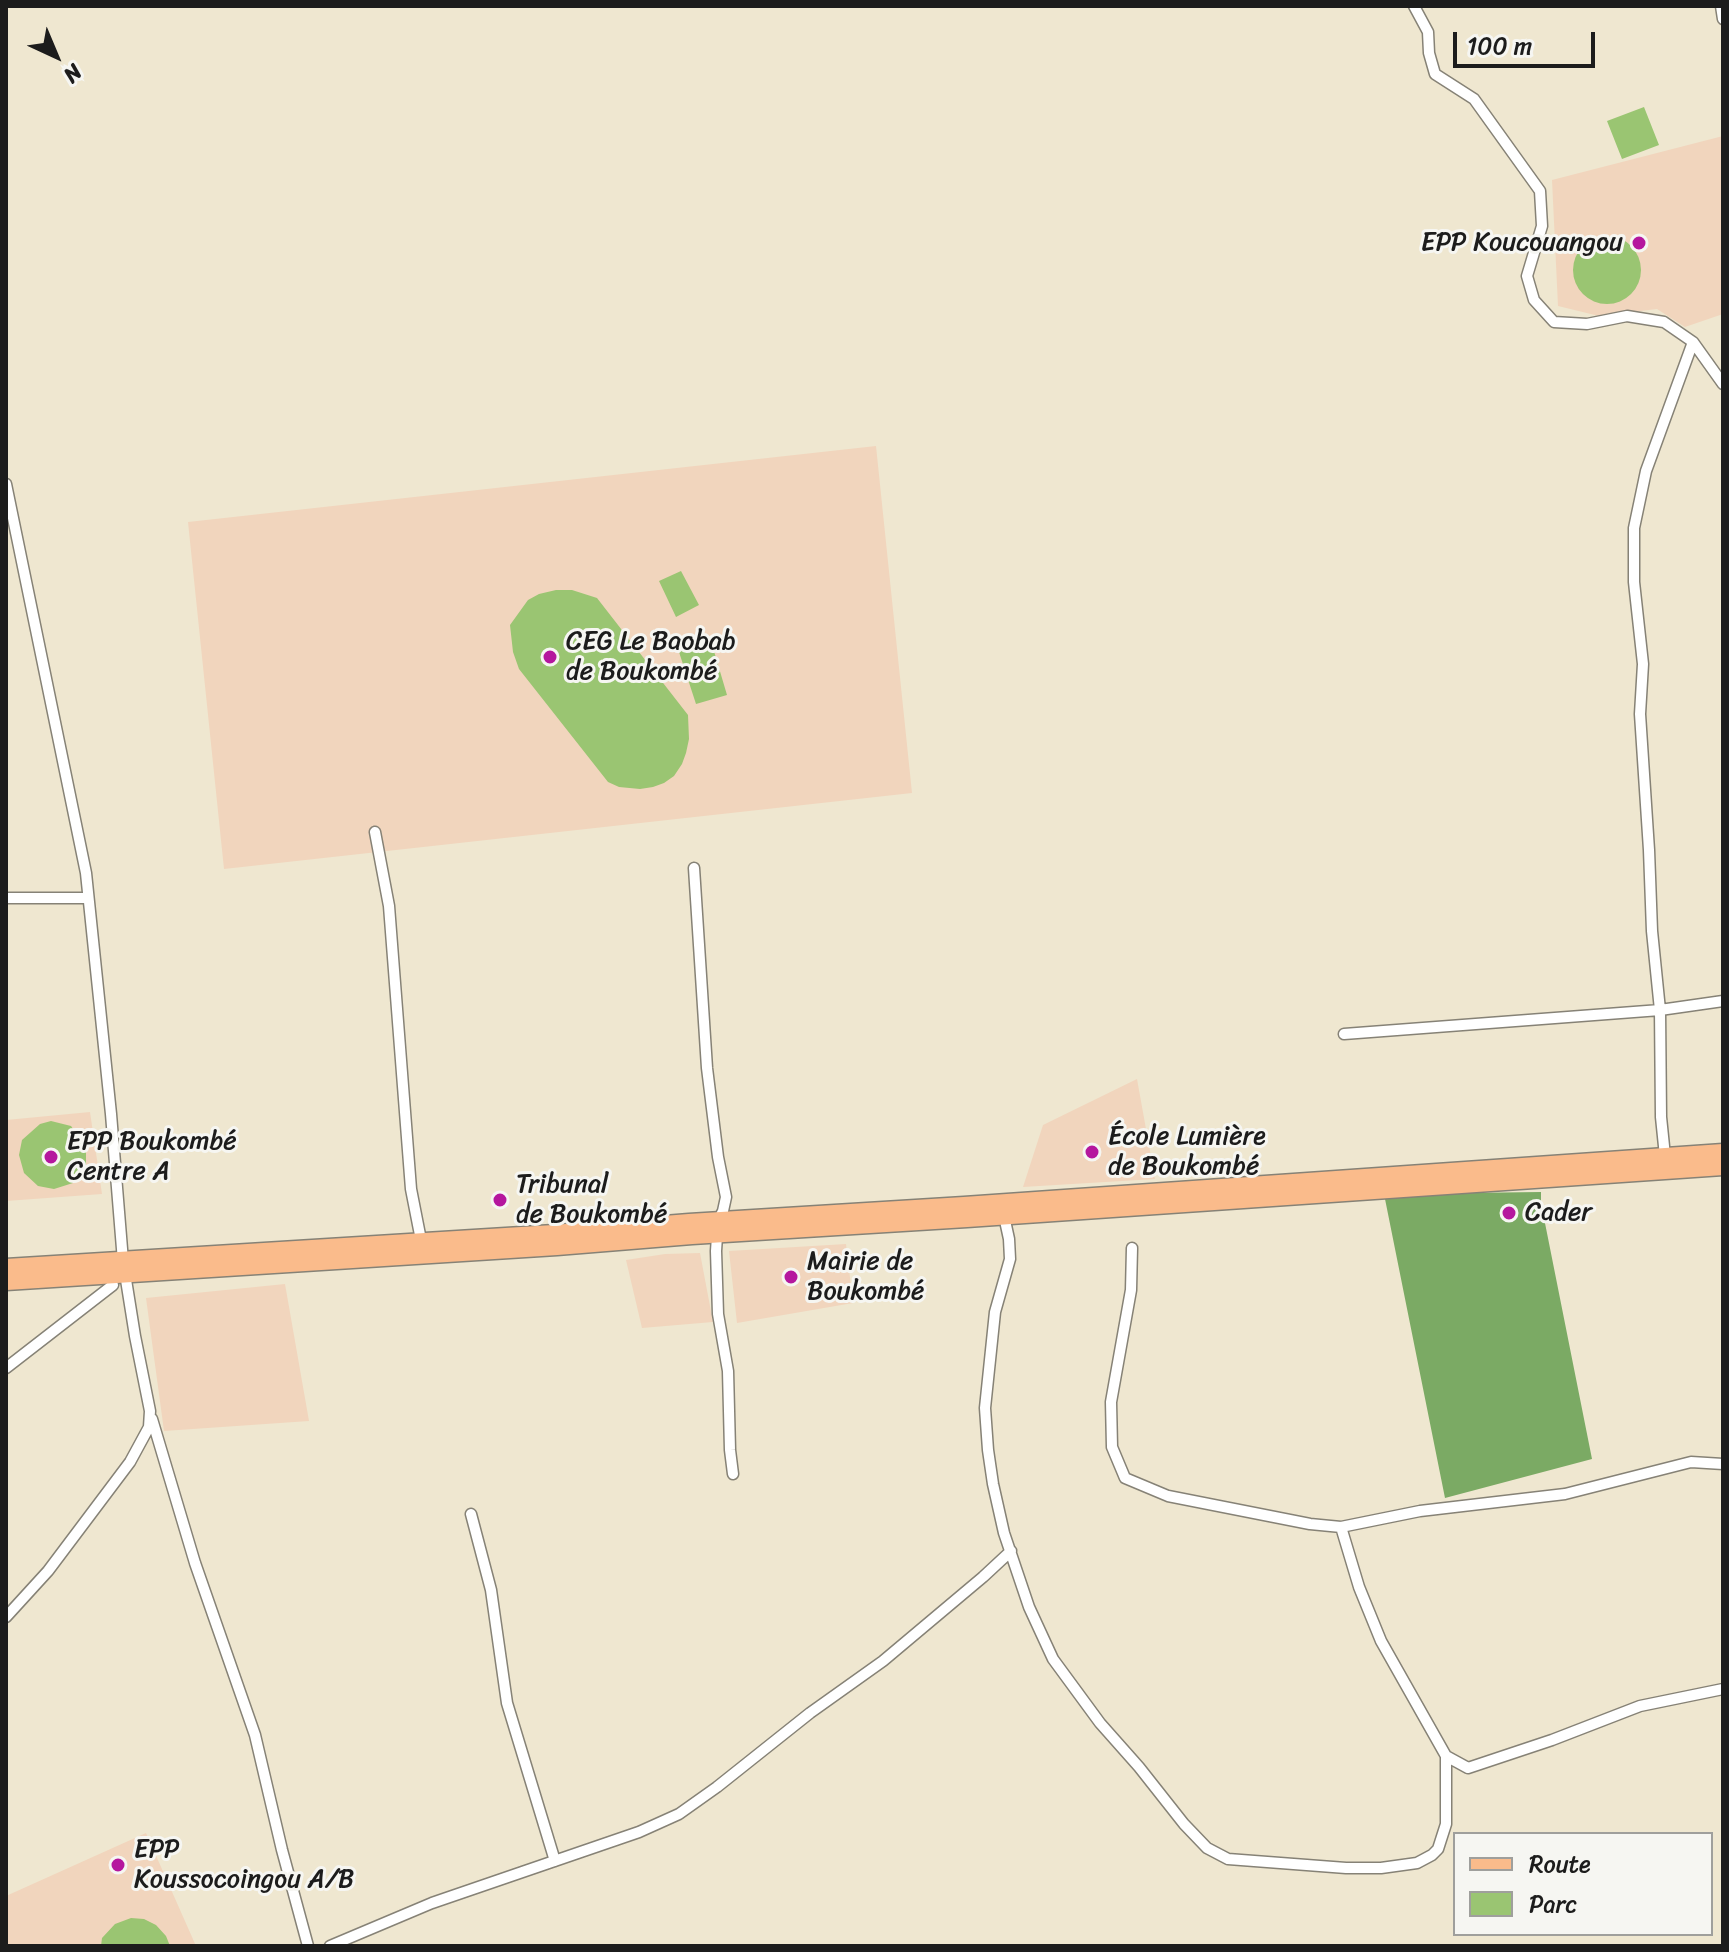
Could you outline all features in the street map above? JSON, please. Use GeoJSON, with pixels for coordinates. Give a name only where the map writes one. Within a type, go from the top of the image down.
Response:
{"type":"FeatureCollection","features":[{"type":"Feature","properties":{"kind":"main road"},"geometry":{"type":"LineString","coordinates":[[6,1282],[1723,1152]]}},
{"type":"Feature","properties":{"kind":"main road"},"geometry":{"type":"LineString","coordinates":[[974,1211],[1004,1216],[1723,1167]]}},
{"type":"Feature","properties":{"kind":"main road"},"geometry":{"type":"LineString","coordinates":[[6,1267],[121,1274],[421,1240],[718,1228]]}},
{"type":"Feature","properties":{"kind":"street"},"geometry":{"type":"LineString","coordinates":[[1414,6],[1428,32],[1429,53],[1435,74],[1474,99],[1540,191],[1542,226],[1527,276],[1534,300],[1554,322],[1587,324],[1627,316],[1664,322],[1693,342],[1723,384]]}},
{"type":"Feature","properties":{"kind":"street"},"geometry":{"type":"LineString","coordinates":[[1721,6],[1723,19]]}},
{"type":"Feature","properties":{"kind":"street"},"geometry":{"type":"LineString","coordinates":[[1665,1156],[1661,1117],[1660,1010],[1652,931],[1640,714],[1643,664],[1634,582],[1634,528],[1646,471],[1693,342]]}},
{"type":"Feature","properties":{"kind":"street"},"geometry":{"type":"LineString","coordinates":[[6,484],[86,873],[121,1274],[161,1453],[195,1563],[255,1735],[308,1946]]}},
{"type":"Feature","properties":{"kind":"street"},"geometry":{"type":"LineString","coordinates":[[375,832],[389,906],[411,1189],[421,1240]]}},
{"type":"Feature","properties":{"kind":"street"},"geometry":{"type":"LineString","coordinates":[[694,868],[707,1068],[726,1197],[716,1251],[718,1314],[728,1371],[733,1474]]}},
{"type":"Feature","properties":{"kind":"street"},"geometry":{"type":"LineString","coordinates":[[6,898],[88,898]]}},
{"type":"Feature","properties":{"kind":"street"},"geometry":{"type":"LineString","coordinates":[[1344,1034],[1660,1010],[1723,1001]]}},
{"type":"Feature","properties":{"kind":"street"},"geometry":{"type":"LineString","coordinates":[[1004,1216],[1010,1259],[995,1312],[985,1408],[993,1484],[1004,1533],[1029,1607],[1053,1659],[1100,1723],[1184,1824],[1207,1848],[1228,1859],[1381,1868],[1417,1863],[1438,1849],[1446,1824],[1446,1756],[1381,1641],[1359,1587],[1341,1527]]}},
{"type":"Feature","properties":{"kind":"street"},"geometry":{"type":"LineString","coordinates":[[1132,1248],[1131,1290],[1111,1402],[1112,1447],[1125,1478],[1168,1496],[1310,1524],[1341,1527],[1420,1511],[1565,1494],[1691,1462],[1723,1464]]}},
{"type":"Feature","properties":{"kind":"street"},"geometry":{"type":"LineString","coordinates":[[6,1368],[121,1274]]}},
{"type":"Feature","properties":{"kind":"street"},"geometry":{"type":"LineString","coordinates":[[6,1617],[48,1571],[130,1462],[149,1427],[150,1411]]}},
{"type":"Feature","properties":{"kind":"street"},"geometry":{"type":"LineString","coordinates":[[471,1514],[491,1590],[507,1703],[555,1861]]}},
{"type":"Feature","properties":{"kind":"street"},"geometry":{"type":"LineString","coordinates":[[330,1946],[432,1903],[639,1832],[679,1814],[883,1661],[1011,1551]]}},
{"type":"Feature","properties":{"kind":"street"},"geometry":{"type":"LineString","coordinates":[[1446,1756],[1468,1768],[1640,1706],[1723,1689]]}},
{"type":"Feature","properties":{"kind":"shaded area","name":"EPP Koucouangou"},"geometry":{"type":"Polygon","coordinates":[[[1723,136],[1723,314],[1685,327],[1657,309],[1599,316],[1558,306],[1552,180],[1723,136]]]}},
{"type":"Feature","properties":{"kind":"shaded area","name":"CEG Le Baobab de Boukombé"},"geometry":{"type":"Polygon","coordinates":[[[876,446],[912,793],[224,869],[188,522],[876,446]]]}},
{"type":"Feature","properties":{"kind":"shaded area","name":"École Lumière de Boukombé"},"geometry":{"type":"Polygon","coordinates":[[[1137,1079],[1155,1179],[1023,1187],[1043,1125],[1137,1079]]]}},
{"type":"Feature","properties":{"kind":"shaded area","name":"EPP Boukombé Centre A"},"geometry":{"type":"Polygon","coordinates":[[[90,1112],[102,1194],[6,1201],[6,1120],[90,1112]]]}},
{"type":"Feature","properties":{"kind":"shaded area","name":"Mairie de Boukombé"},"geometry":{"type":"Polygon","coordinates":[[[846,1244],[853,1303],[737,1323],[729,1251],[846,1244]]]}},
{"type":"Feature","properties":{"kind":"shaded area"},"geometry":{"type":"Polygon","coordinates":[[[700,1253],[713,1322],[642,1328],[626,1260],[700,1253]]]}},
{"type":"Feature","properties":{"kind":"shaded area"},"geometry":{"type":"Polygon","coordinates":[[[285,1284],[309,1421],[164,1431],[146,1298],[285,1284]]]}},
{"type":"Feature","properties":{"kind":"shaded area","name":"EPP Koussocoingou A/B"},"geometry":{"type":"Polygon","coordinates":[[[146,1833],[196,1946],[6,1946],[6,1896],[146,1833]]]}},
{"type":"Feature","properties":{"kind":"green space"},"geometry":{"type":"Polygon","coordinates":[[[1644,107],[1659,145],[1622,159],[1607,121],[1644,107]]]}},
{"type":"Feature","properties":{"kind":"green space"},"geometry":{"type":"Polygon","coordinates":[[[1614,236],[1635,251],[1641,270],[1639,283],[1631,294],[1614,304],[1600,304],[1583,294],[1575,283],[1573,263],[1583,246],[1594,238],[1614,236]]]}},
{"type":"Feature","properties":{"kind":"green space"},"geometry":{"type":"Polygon","coordinates":[[[681,571],[699,605],[676,617],[659,581],[681,571]]]}},
{"type":"Feature","properties":{"kind":"green space"},"geometry":{"type":"Polygon","coordinates":[[[556,590],[572,590],[597,598],[688,715],[686,753],[674,776],[664,783],[640,789],[619,787],[608,782],[519,669],[513,652],[510,625],[528,600],[556,590]]]}},
{"type":"Feature","properties":{"kind":"green space"},"geometry":{"type":"Polygon","coordinates":[[[711,641],[727,695],[696,704],[679,652],[711,641]]]}},
{"type":"Feature","properties":{"kind":"green space"},"geometry":{"type":"Polygon","coordinates":[[[51,1121],[71,1126],[86,1147],[86,1165],[73,1183],[54,1189],[38,1186],[24,1173],[19,1155],[22,1140],[40,1124],[51,1121]]]}},
{"type":"Feature","properties":{"kind":"green space"},"geometry":{"type":"Polygon","coordinates":[[[1541,1192],[1592,1459],[1445,1498],[1384,1194],[1541,1192]]]}},
{"type":"Feature","properties":{"kind":"green space"},"geometry":{"type":"Polygon","coordinates":[[[131,1918],[144,1919],[156,1925],[170,1946],[101,1946],[102,1938],[115,1924],[131,1918]]]}},
{"type":"Feature","properties":{"kind":"place","name":"EPP Koucouangou"},"geometry":{"type":"Point","coordinates":[1639,243]}},
{"type":"Feature","properties":{"kind":"place","name":"CEG Le Baobab de Boukombé"},"geometry":{"type":"Point","coordinates":[550,657]}},
{"type":"Feature","properties":{"kind":"place","name":"École Lumière de Boukombé"},"geometry":{"type":"Point","coordinates":[1092,1152]}},
{"type":"Feature","properties":{"kind":"place","name":"EPP Boukombé Centre A"},"geometry":{"type":"Point","coordinates":[51,1157]}},
{"type":"Feature","properties":{"kind":"place","name":"Tribunal de Boukombé"},"geometry":{"type":"Point","coordinates":[500,1200]}},
{"type":"Feature","properties":{"kind":"place","name":"Cader"},"geometry":{"type":"Point","coordinates":[1509,1213]}},
{"type":"Feature","properties":{"kind":"place","name":"Mairie de Boukombé"},"geometry":{"type":"Point","coordinates":[791,1277]}},
{"type":"Feature","properties":{"kind":"place","name":"EPP Koussocoingou A/B"},"geometry":{"type":"Point","coordinates":[118,1865]}}]}
